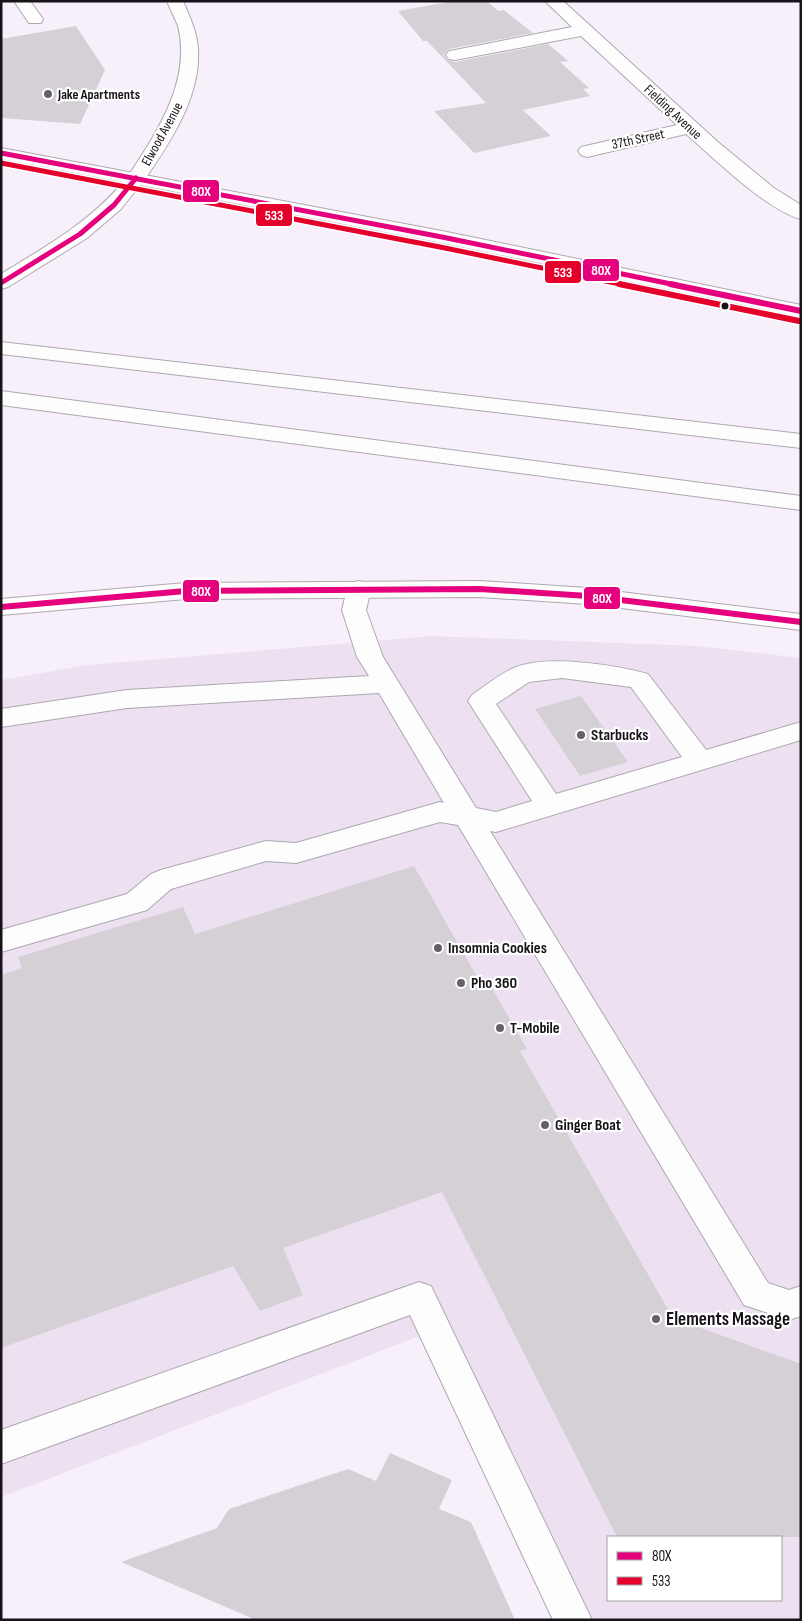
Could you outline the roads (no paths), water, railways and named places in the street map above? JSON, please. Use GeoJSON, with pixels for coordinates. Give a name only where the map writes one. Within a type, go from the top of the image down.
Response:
{"type":"FeatureCollection","features":[{"type":"Feature","properties":{"kind":"main road"},"geometry":{"type":"LineString","coordinates":[[22,1],[35,19]]}},
{"type":"Feature","properties":{"kind":"main road","name":"Elwood Avenue"},"geometry":{"type":"LineString","coordinates":[[5,281],[80,234],[114,205],[136,178],[175,114],[187,85],[189,51],[186,26],[175,1]]}},
{"type":"Feature","properties":{"kind":"main road","name":"Fielding Avenue"},"geometry":{"type":"LineString","coordinates":[[553,1],[689,128],[760,187],[786,206],[801,213]]}},
{"type":"Feature","properties":{"kind":"main road"},"geometry":{"type":"LineString","coordinates":[[455,55],[584,30]]}},
{"type":"Feature","properties":{"kind":"main road","name":"37th Street"},"geometry":{"type":"LineString","coordinates":[[586,151],[689,128]]}},
{"type":"Feature","properties":{"kind":"main road"},"geometry":{"type":"LineString","coordinates":[[1,153],[442,237],[801,311]]}},
{"type":"Feature","properties":{"kind":"main road"},"geometry":{"type":"LineString","coordinates":[[1,348],[801,442]]}},
{"type":"Feature","properties":{"kind":"main road"},"geometry":{"type":"LineString","coordinates":[[1,398],[801,503]]}},
{"type":"Feature","properties":{"kind":"main road"},"geometry":{"type":"LineString","coordinates":[[359,589],[354,610],[370,657],[756,1294],[789,1305],[801,1301]]}},
{"type":"Feature","properties":{"kind":"main road"},"geometry":{"type":"LineString","coordinates":[[1,608],[186,591],[480,589],[588,596],[801,622]]}},
{"type":"Feature","properties":{"kind":"main road"},"geometry":{"type":"LineString","coordinates":[[549,806],[481,701],[523,674],[562,669],[639,680],[700,761]]}},
{"type":"Feature","properties":{"kind":"main road"},"geometry":{"type":"LineString","coordinates":[[1,718],[127,698],[386,684]]}},
{"type":"Feature","properties":{"kind":"main road"},"geometry":{"type":"LineString","coordinates":[[1,941],[137,902],[161,882],[266,851],[296,853],[440,812],[496,822],[801,731]]}},
{"type":"Feature","properties":{"kind":"main road"},"geometry":{"type":"LineString","coordinates":[[1,1447],[419,1297],[573,1620]]}},
{"type":"Feature","properties":{"kind":"place","name":"Jake Apartments"},"geometry":{"type":"Point","coordinates":[48,94]}},
{"type":"Feature","properties":{"kind":"place","name":"Starbucks"},"geometry":{"type":"Point","coordinates":[581,735]}},
{"type":"Feature","properties":{"kind":"place","name":"Insomnia Cookies"},"geometry":{"type":"Point","coordinates":[438,948]}},
{"type":"Feature","properties":{"kind":"place","name":"Pho 360"},"geometry":{"type":"Point","coordinates":[461,983]}},
{"type":"Feature","properties":{"kind":"place","name":"T-Mobile"},"geometry":{"type":"Point","coordinates":[500,1028]}},
{"type":"Feature","properties":{"kind":"place","name":"Ginger Boat"},"geometry":{"type":"Point","coordinates":[545,1125]}},
{"type":"Feature","properties":{"kind":"place","name":"Elements Massage"},"geometry":{"type":"Point","coordinates":[656,1319]}}]}
